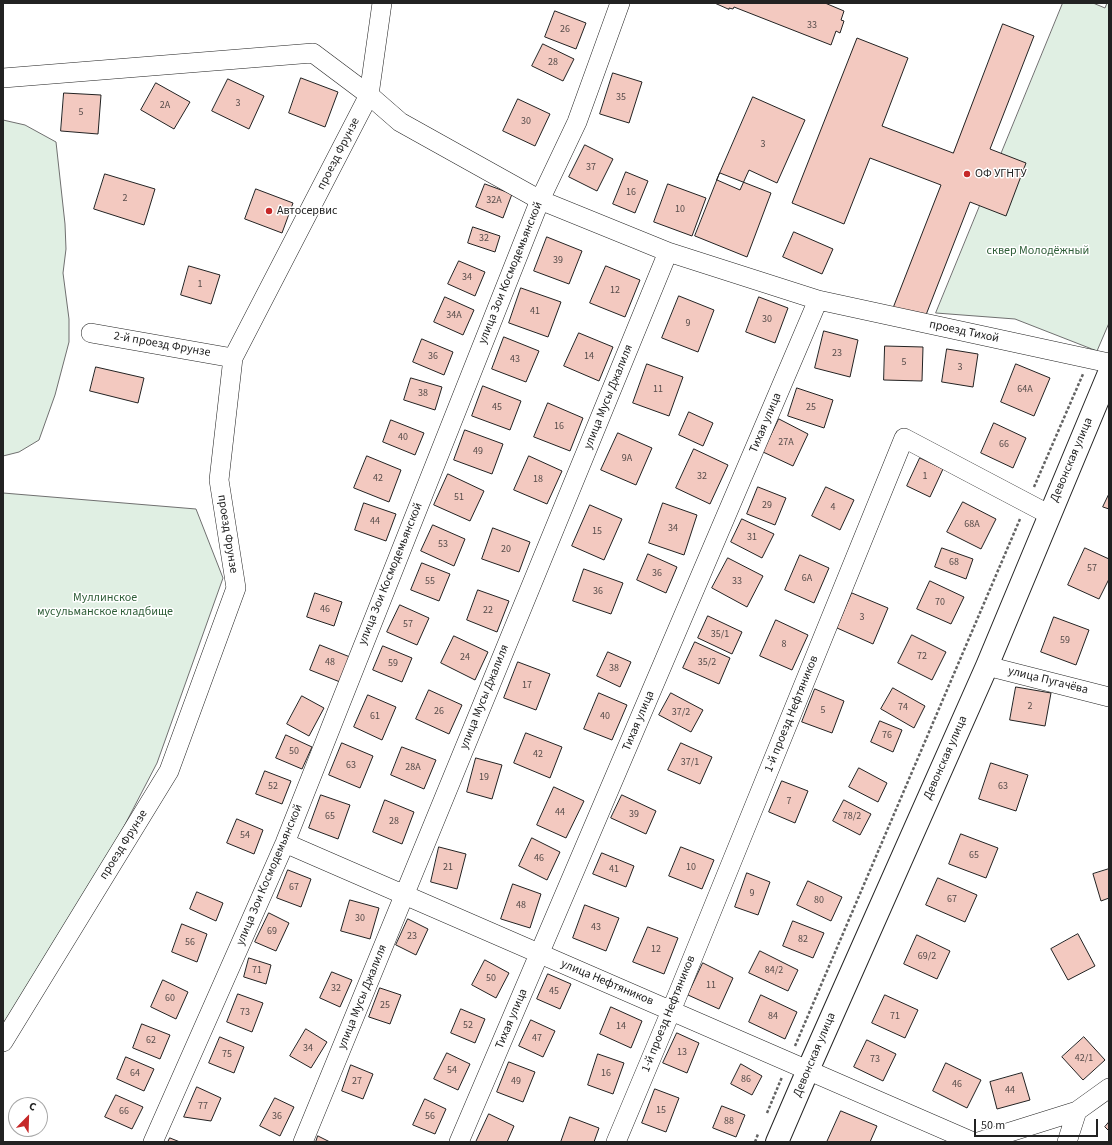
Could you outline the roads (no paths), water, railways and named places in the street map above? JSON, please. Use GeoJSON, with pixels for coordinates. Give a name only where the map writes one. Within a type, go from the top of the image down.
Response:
{"type":"FeatureCollection","features":[{"type":"Feature","properties":{"kind":"main road","name":"Девонская улица"},"geometry":{"type":"LineString","coordinates":[[778,1142],[798,1066],[987,666],[1109,373]]}},
{"type":"Feature","properties":{"kind":"street","name":"проезд Фрунзе"},"geometry":{"type":"LineString","coordinates":[[3,1042],[169,771],[236,588],[219,480],[233,358],[369,95],[382,3]]}},
{"type":"Feature","properties":{"kind":"street","name":"улица Зои Космодемьянской"},"geometry":{"type":"LineString","coordinates":[[153,1142],[285,843],[540,200],[577,122],[620,3]]}},
{"type":"Feature","properties":{"kind":"street","name":"проезд Тихой"},"geometry":{"type":"LineString","coordinates":[[4,79],[313,53],[369,95],[400,122],[540,200],[668,252],[818,300],[1109,363]]}},
{"type":"Feature","properties":{"kind":"street","name":"улица Мусы Джалиля"},"geometry":{"type":"LineString","coordinates":[[303,1142],[668,252]]}},
{"type":"Feature","properties":{"kind":"street","name":"Тихая улица"},"geometry":{"type":"LineString","coordinates":[[459,1142],[818,300]]}},
{"type":"Feature","properties":{"kind":"street","name":"2-й проезд Фрунзе"},"geometry":{"type":"LineString","coordinates":[[91,333],[233,358]]}},
{"type":"Feature","properties":{"kind":"street","name":"1-й проезд Нефтяников"},"geometry":{"type":"LineString","coordinates":[[616,1142],[671,1011],[904,438],[1050,515]]}},
{"type":"Feature","properties":{"kind":"street","name":"улица Пугачёва"},"geometry":{"type":"LineString","coordinates":[[987,666],[1109,697]]}},
{"type":"Feature","properties":{"kind":"street","name":"улица Нефтяников"},"geometry":{"type":"LineString","coordinates":[[285,843],[973,1142]]}},
{"type":"Feature","properties":{"kind":"street"},"geometry":{"type":"LineString","coordinates":[[978,1142],[1077,1111],[1109,1088]]}},
{"type":"Feature","properties":{"kind":"street"},"geometry":{"type":"LineString","coordinates":[[1067,1142],[1077,1111]]}},
{"type":"Feature","properties":{"kind":"place","name":"ОФ УГНТУ"},"geometry":{"type":"Point","coordinates":[967,174]}},
{"type":"Feature","properties":{"kind":"place","name":"Автосервис"},"geometry":{"type":"Point","coordinates":[269,211]}},
{"type":"Feature","properties":{"kind":"park label","name":"сквер Молодёжный"},"geometry":{"type":"Point","coordinates":[1038,251]}},
{"type":"Feature","properties":{"kind":"park label","name":"Муллинское мусульманское кладбище"},"geometry":{"type":"Point","coordinates":[105,605]}}]}
